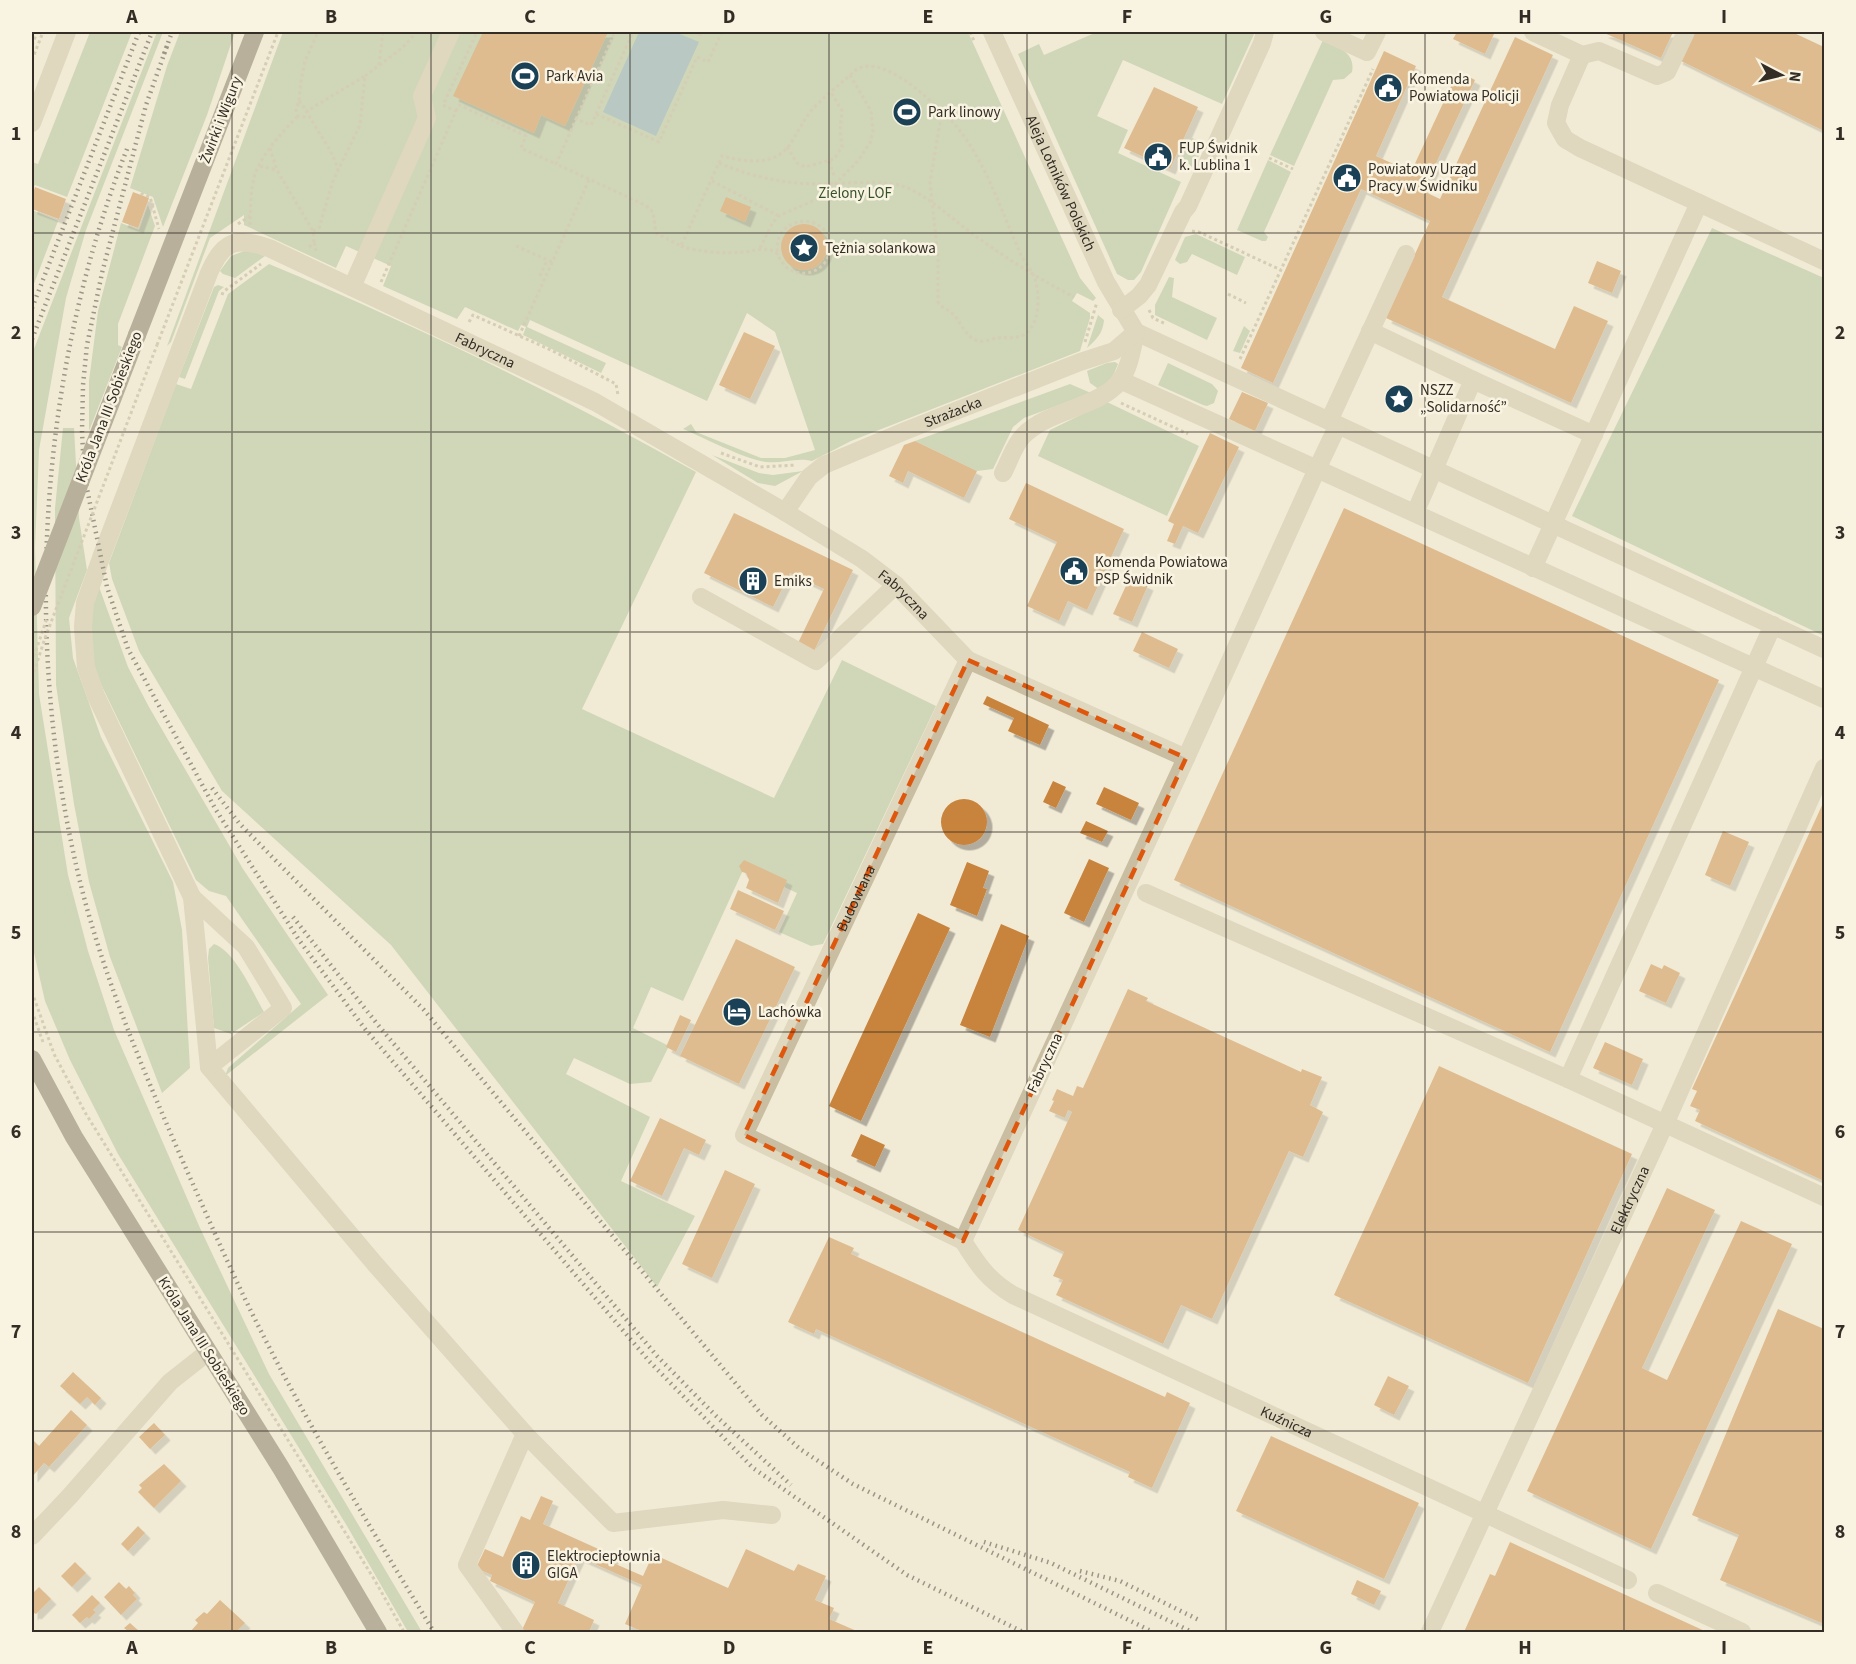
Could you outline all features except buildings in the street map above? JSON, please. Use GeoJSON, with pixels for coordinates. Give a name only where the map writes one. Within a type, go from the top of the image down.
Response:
{"type":"FeatureCollection","features":[{"type":"Feature","properties":{"kind":"main road","name":"Żwirki i Wigury"},"geometry":{"type":"LineString","coordinates":[[186,208],[255,32]]}},
{"type":"Feature","properties":{"kind":"main road","name":"Króla Jana III Sobieskiego"},"geometry":{"type":"LineString","coordinates":[[32,607],[186,208]]}},
{"type":"Feature","properties":{"kind":"main road","name":"Króla Jana III Sobieskiego"},"geometry":{"type":"LineString","coordinates":[[32,1059],[74,1137],[302,1503],[378,1632]]}},
{"type":"Feature","properties":{"kind":"street"},"geometry":{"type":"LineString","coordinates":[[32,123],[67,32]]}},
{"type":"Feature","properties":{"kind":"street"},"geometry":{"type":"LineString","coordinates":[[352,287],[427,118],[422,96],[451,32]]}},
{"type":"Feature","properties":{"kind":"street","name":"Aleja Lotników Polskich"},"geometry":{"type":"LineString","coordinates":[[992,32],[1106,282],[1136,332]]}},
{"type":"Feature","properties":{"kind":"street"},"geometry":{"type":"LineString","coordinates":[[1121,310],[1139,296],[1148,285],[1192,196],[1265,32]]}},
{"type":"Feature","properties":{"kind":"street"},"geometry":{"type":"LineString","coordinates":[[1324,32],[1370,60],[1377,32]]}},
{"type":"Feature","properties":{"kind":"street"},"geometry":{"type":"LineString","coordinates":[[1533,32],[1582,55],[1599,51],[1657,76],[1667,72],[1686,32]]}},
{"type":"Feature","properties":{"kind":"street"},"geometry":{"type":"LineString","coordinates":[[1582,55],[1560,105],[1556,123],[1565,139],[1824,261]]}},
{"type":"Feature","properties":{"kind":"street"},"geometry":{"type":"LineString","coordinates":[[1533,568],[1699,203]]}},
{"type":"Feature","properties":{"kind":"street","name":"Fabryczna"},"geometry":{"type":"LineString","coordinates":[[192,897],[89,678],[83,648],[84,614],[88,593],[102,555],[214,262],[225,246],[239,242],[258,244],[278,252],[568,388],[785,512],[862,559],[896,585],[968,660],[1186,758],[963,1241]]}},
{"type":"Feature","properties":{"kind":"street"},"geometry":{"type":"LineString","coordinates":[[1186,758],[1317,469],[1370,332],[1406,254]]}},
{"type":"Feature","properties":{"kind":"street"},"geometry":{"type":"LineString","coordinates":[[1003,473],[1021,437],[1041,421],[1110,391],[1120,380],[1129,364],[1136,332],[1824,649]]}},
{"type":"Feature","properties":{"kind":"street","name":"Strażacka"},"geometry":{"type":"LineString","coordinates":[[785,512],[809,477],[824,465],[1080,362],[1114,351],[1136,332]]}},
{"type":"Feature","properties":{"kind":"street"},"geometry":{"type":"LineString","coordinates":[[1370,332],[1594,435]]}},
{"type":"Feature","properties":{"kind":"street"},"geometry":{"type":"LineString","coordinates":[[1120,380],[1824,699]]}},
{"type":"Feature","properties":{"kind":"street"},"geometry":{"type":"LineString","coordinates":[[1415,513],[1473,380]]}},
{"type":"Feature","properties":{"kind":"street"},"geometry":{"type":"LineString","coordinates":[[701,597],[816,661],[896,585]]}},
{"type":"Feature","properties":{"kind":"street"},"geometry":{"type":"LineString","coordinates":[[1568,1079],[1773,625]]}},
{"type":"Feature","properties":{"kind":"street","name":"Budowlana"},"geometry":{"type":"LineString","coordinates":[[963,1241],[744,1134],[968,660]]}},
{"type":"Feature","properties":{"kind":"street","name":"Elektryczna"},"geometry":{"type":"LineString","coordinates":[[1430,1632],[1665,1124],[1824,768]]}},
{"type":"Feature","properties":{"kind":"street"},"geometry":{"type":"LineString","coordinates":[[1146,893],[1568,1079],[1824,1197]]}},
{"type":"Feature","properties":{"kind":"street"},"geometry":{"type":"LineString","coordinates":[[192,897],[209,1067],[367,1255],[525,1434],[613,1523],[723,1509],[772,1515]]}},
{"type":"Feature","properties":{"kind":"street"},"geometry":{"type":"LineString","coordinates":[[192,897],[246,947],[283,1008],[209,1067]]}},
{"type":"Feature","properties":{"kind":"street","name":"Kuźnicza"},"geometry":{"type":"LineString","coordinates":[[963,1241],[978,1265],[994,1284],[1013,1295],[1628,1580]]}},
{"type":"Feature","properties":{"kind":"street"},"geometry":{"type":"LineString","coordinates":[[32,1536],[170,1382],[208,1352]]}},
{"type":"Feature","properties":{"kind":"street"},"geometry":{"type":"LineString","coordinates":[[515,1632],[467,1565],[525,1434]]}},
{"type":"Feature","properties":{"kind":"street"},"geometry":{"type":"LineString","coordinates":[[1657,1593],[1742,1632]]}},
{"type":"Feature","properties":{"kind":"path"},"geometry":{"type":"LineString","coordinates":[[32,45],[37,32]]}},
{"type":"Feature","properties":{"kind":"path"},"geometry":{"type":"LineString","coordinates":[[32,60],[43,32]]}},
{"type":"Feature","properties":{"kind":"path"},"geometry":{"type":"LineString","coordinates":[[32,678],[45,638],[278,32]]}},
{"type":"Feature","properties":{"kind":"path"},"geometry":{"type":"LineString","coordinates":[[298,116],[296,110],[305,61],[318,32]]}},
{"type":"Feature","properties":{"kind":"path"},"geometry":{"type":"LineString","coordinates":[[379,65],[382,32]]}},
{"type":"Feature","properties":{"kind":"path"},"geometry":{"type":"LineString","coordinates":[[298,116],[304,117],[307,111],[365,76],[402,48],[417,32]]}},
{"type":"Feature","properties":{"kind":"path"},"geometry":{"type":"LineString","coordinates":[[456,111],[444,105],[477,32]]}},
{"type":"Feature","properties":{"kind":"path"},"geometry":{"type":"LineString","coordinates":[[556,164],[615,32]]}},
{"type":"Feature","properties":{"kind":"path"},"geometry":{"type":"LineString","coordinates":[[576,119],[591,125],[633,32]]}},
{"type":"Feature","properties":{"kind":"path"},"geometry":{"type":"LineString","coordinates":[[596,114],[658,142],[697,57],[708,62],[722,32]]}},
{"type":"Feature","properties":{"kind":"path"},"geometry":{"type":"LineString","coordinates":[[1232,356],[1241,360],[1370,60]]}},
{"type":"Feature","properties":{"kind":"path"},"geometry":{"type":"LineString","coordinates":[[681,246],[722,156],[747,162],[765,161],[784,151],[806,118],[850,75],[862,66],[879,67],[921,93],[942,112],[956,125],[977,157],[1022,257],[1035,277],[1037,315],[1033,326],[1025,334],[1017,338],[998,338],[987,341],[974,339],[953,315],[940,305],[936,298],[938,256],[930,182],[942,112]]}},
{"type":"Feature","properties":{"kind":"path"},"geometry":{"type":"LineString","coordinates":[[760,248],[773,222],[779,216],[819,198],[857,162],[870,143],[873,132],[871,111],[850,75]]}},
{"type":"Feature","properties":{"kind":"path"},"geometry":{"type":"LineString","coordinates":[[313,231],[319,228],[338,171],[360,125],[365,76]]}},
{"type":"Feature","properties":{"kind":"path"},"geometry":{"type":"LineString","coordinates":[[787,147],[800,166],[805,167],[836,156],[843,144],[840,131],[842,111],[831,92]]}},
{"type":"Feature","properties":{"kind":"path"},"geometry":{"type":"LineString","coordinates":[[299,101],[328,144],[338,171]]}},
{"type":"Feature","properties":{"kind":"path"},"geometry":{"type":"LineString","coordinates":[[378,290],[459,105],[526,136],[521,148],[645,205],[653,212],[656,233],[681,246],[730,252],[748,252],[760,248],[775,251],[781,261],[789,269],[801,274],[821,267],[827,258],[829,240],[822,228],[816,224],[795,222],[784,229],[779,237],[778,255]]}},
{"type":"Feature","properties":{"kind":"path"},"geometry":{"type":"LineString","coordinates":[[250,231],[253,182],[275,138],[298,116]]}},
{"type":"Feature","properties":{"kind":"path"},"geometry":{"type":"LineString","coordinates":[[270,148],[277,170],[313,231],[317,254]]}},
{"type":"Feature","properties":{"kind":"path"},"geometry":{"type":"LineString","coordinates":[[1269,158],[1293,169]]}},
{"type":"Feature","properties":{"kind":"path"},"geometry":{"type":"LineString","coordinates":[[828,160],[834,176]]}},
{"type":"Feature","properties":{"kind":"path"},"geometry":{"type":"LineString","coordinates":[[719,163],[774,181],[896,185],[911,190],[1035,277],[1074,297]]}},
{"type":"Feature","properties":{"kind":"path"},"geometry":{"type":"LineString","coordinates":[[260,166],[277,170]]}},
{"type":"Feature","properties":{"kind":"path"},"geometry":{"type":"LineString","coordinates":[[519,336],[590,180]]}},
{"type":"Feature","properties":{"kind":"path"},"geometry":{"type":"LineString","coordinates":[[711,180],[779,216]]}},
{"type":"Feature","properties":{"kind":"path"},"geometry":{"type":"LineString","coordinates":[[141,195],[150,197],[159,229]]}},
{"type":"Feature","properties":{"kind":"path"},"geometry":{"type":"LineString","coordinates":[[1187,232],[1199,232],[1281,270]]}},
{"type":"Feature","properties":{"kind":"path"},"geometry":{"type":"LineString","coordinates":[[307,249],[314,243]]}},
{"type":"Feature","properties":{"kind":"path"},"geometry":{"type":"LineString","coordinates":[[516,246],[552,262]]}},
{"type":"Feature","properties":{"kind":"path"},"geometry":{"type":"LineString","coordinates":[[219,302],[223,292],[278,252]]}},
{"type":"Feature","properties":{"kind":"path"},"geometry":{"type":"LineString","coordinates":[[540,276],[547,260]]}},
{"type":"Feature","properties":{"kind":"path"},"geometry":{"type":"LineString","coordinates":[[1148,285],[1156,289],[1150,303],[1150,314],[1153,318],[1170,326]]}},
{"type":"Feature","properties":{"kind":"path"},"geometry":{"type":"LineString","coordinates":[[1228,294],[1246,303]]}},
{"type":"Feature","properties":{"kind":"path"},"geometry":{"type":"LineString","coordinates":[[1080,362],[1099,297]]}},
{"type":"Feature","properties":{"kind":"path"},"geometry":{"type":"LineString","coordinates":[[1103,395],[1188,434]]}},
{"type":"Feature","properties":{"kind":"path"},"geometry":{"type":"LineString","coordinates":[[32,992],[54,1053],[86,1114],[374,1579],[404,1632]]}},
{"type":"Feature","properties":{"kind":"highlighted area"},"geometry":{"type":"Polygon","coordinates":[[[968,660],[1186,758],[963,1241],[744,1135],[968,660]]]}},
{"type":"Feature","properties":{"kind":"green space"},"geometry":{"type":"Polygon","coordinates":[[[90,32],[132,32],[67,197],[35,185],[32,189],[32,162],[38,164],[90,32]]]}},
{"type":"Feature","properties":{"kind":"green space"},"geometry":{"type":"Polygon","coordinates":[[[157,32],[163,32],[86,230],[66,298],[39,450],[35,548],[39,694],[68,875],[88,951],[114,1030],[200,1228],[269,1374],[422,1632],[408,1632],[347,1526],[118,1154],[70,1060],[45,1001],[32,944],[32,354],[157,32]]]}},
{"type":"Feature","properties":{"kind":"green space"},"geometry":{"type":"Polygon","coordinates":[[[180,32],[235,32],[207,115],[163,227],[153,197],[130,188],[167,66],[180,32]]]}},
{"type":"Feature","properties":{"kind":"green space","name":"Zielony LOF"},"geometry":{"type":"Polygon","coordinates":[[[283,32],[968,32],[1080,278],[1096,298],[1093,301],[1077,293],[1072,301],[1090,313],[1080,351],[851,441],[812,461],[766,462],[736,453],[683,429],[691,424],[696,432],[761,458],[785,458],[815,450],[775,332],[747,313],[707,401],[530,320],[527,327],[606,363],[601,373],[523,335],[526,327],[521,325],[518,331],[465,307],[457,319],[383,286],[391,266],[346,246],[336,268],[244,225],[244,215],[210,238],[171,342],[167,346],[283,32]]]}},
{"type":"Feature","properties":{"kind":"green space"},"geometry":{"type":"Polygon","coordinates":[[[1097,32],[1255,32],[1222,104],[1123,60],[1097,116],[1128,130],[1118,153],[1181,182],[1141,272],[1134,280],[1128,280],[1117,274],[1018,54],[1039,44],[1044,55],[1097,32]]]}},
{"type":"Feature","properties":{"kind":"green space"},"geometry":{"type":"Polygon","coordinates":[[[1323,40],[1348,55],[1352,72],[1344,79],[1333,80],[1294,166],[1270,155],[1323,40]]]}},
{"type":"Feature","properties":{"kind":"green space"},"geometry":{"type":"Polygon","coordinates":[[[1192,138],[1205,143],[1193,168],[1183,158],[1192,138]]]}},
{"type":"Feature","properties":{"kind":"green space"},"geometry":{"type":"Polygon","coordinates":[[[1268,160],[1291,172],[1264,232],[1268,237],[1266,241],[1262,241],[1237,230],[1268,160]]]}},
{"type":"Feature","properties":{"kind":"green space"},"geometry":{"type":"Polygon","coordinates":[[[148,205],[155,226],[118,324],[118,345],[122,347],[89,431],[89,381],[98,311],[121,223],[139,230],[148,205]]]}},
{"type":"Feature","properties":{"kind":"green space"},"geometry":{"type":"Polygon","coordinates":[[[32,210],[58,221],[32,289],[32,210]]]}},
{"type":"Feature","properties":{"kind":"green space"},"geometry":{"type":"Polygon","coordinates":[[[1712,228],[1824,278],[1824,636],[1572,516],[1712,228]]]}},
{"type":"Feature","properties":{"kind":"green space"},"geometry":{"type":"Polygon","coordinates":[[[1196,234],[1245,257],[1237,275],[1192,254],[1187,262],[1180,264],[1175,260],[1185,237],[1196,234]]]}},
{"type":"Feature","properties":{"kind":"green space"},"geometry":{"type":"Polygon","coordinates":[[[247,250],[265,256],[235,278],[220,271],[231,256],[247,250]]]}},
{"type":"Feature","properties":{"kind":"green space"},"geometry":{"type":"Polygon","coordinates":[[[269,264],[378,311],[486,362],[592,415],[696,472],[582,709],[774,798],[842,660],[936,706],[823,944],[811,946],[779,932],[797,893],[744,868],[683,1001],[651,987],[633,1028],[669,1046],[651,1082],[630,1084],[574,1058],[566,1074],[650,1117],[621,1181],[695,1216],[657,1287],[391,945],[222,791],[139,651],[112,579],[109,563],[176,384],[191,389],[228,294],[269,264]]]}},
{"type":"Feature","properties":{"kind":"green space"},"geometry":{"type":"Polygon","coordinates":[[[1169,277],[1174,278],[1172,297],[1217,318],[1207,340],[1155,315],[1155,305],[1169,277]]]}},
{"type":"Feature","properties":{"kind":"green space"},"geometry":{"type":"Polygon","coordinates":[[[218,285],[224,287],[219,291],[185,379],[179,377],[214,287],[218,285]]]}},
{"type":"Feature","properties":{"kind":"green space"},"geometry":{"type":"Polygon","coordinates":[[[1098,315],[1104,320],[1101,332],[1087,348],[1098,315]]]}},
{"type":"Feature","properties":{"kind":"green space"},"geometry":{"type":"Polygon","coordinates":[[[1244,326],[1250,331],[1240,353],[1233,351],[1244,326]]]}},
{"type":"Feature","properties":{"kind":"green space"},"geometry":{"type":"Polygon","coordinates":[[[1115,362],[1118,364],[1113,376],[1100,390],[1090,383],[1087,371],[1115,362]]]}},
{"type":"Feature","properties":{"kind":"green space"},"geometry":{"type":"Polygon","coordinates":[[[1168,363],[1212,384],[1218,391],[1214,403],[1203,405],[1158,385],[1168,363]]]}},
{"type":"Feature","properties":{"kind":"green space"},"geometry":{"type":"Polygon","coordinates":[[[1070,384],[1091,393],[1024,418],[1013,427],[993,469],[977,471],[915,441],[1070,384]]]}},
{"type":"Feature","properties":{"kind":"green space"},"geometry":{"type":"Polygon","coordinates":[[[1107,402],[1199,446],[1167,516],[1038,456],[1050,430],[1107,402]]]}},
{"type":"Feature","properties":{"kind":"green space"},"geometry":{"type":"Polygon","coordinates":[[[63,428],[74,428],[79,518],[87,570],[69,618],[73,658],[101,737],[173,882],[182,930],[190,1068],[162,1093],[110,957],[89,882],[74,804],[56,685],[55,508],[63,428]]]}},
{"type":"Feature","properties":{"kind":"green space"},"geometry":{"type":"Polygon","coordinates":[[[712,455],[759,473],[773,475],[803,471],[775,486],[758,483],[712,455]]]}},
{"type":"Feature","properties":{"kind":"green space"},"geometry":{"type":"Polygon","coordinates":[[[98,584],[128,667],[149,707],[243,869],[328,995],[225,1076],[228,1068],[301,1004],[226,896],[209,891],[196,880],[96,674],[89,643],[91,609],[98,584]]]}},
{"type":"Feature","properties":{"kind":"green space"},"geometry":{"type":"Polygon","coordinates":[[[214,944],[222,948],[236,964],[264,1012],[231,1034],[214,1028],[208,958],[209,949],[214,944]]]}},
{"type":"Feature","properties":{"kind":"water"},"geometry":{"type":"Polygon","coordinates":[[[639,32],[675,32],[699,42],[656,136],[603,112],[639,32]]]}},
{"type":"Feature","properties":{"kind":"railway"},"geometry":{"type":"LineString","coordinates":[[32,308],[139,32]]}},
{"type":"Feature","properties":{"kind":"railway"},"geometry":{"type":"LineString","coordinates":[[32,339],[152,32]]}},
{"type":"Feature","properties":{"kind":"railway"},"geometry":{"type":"LineString","coordinates":[[164,54],[172,32]]}},
{"type":"Feature","properties":{"kind":"railway"},"geometry":{"type":"LineString","coordinates":[[167,46],[146,105],[102,273],[87,345],[83,385],[84,474],[107,587],[128,649],[216,810],[299,940],[365,1029],[650,1362],[753,1468],[907,1575],[1023,1632]]}},
{"type":"Feature","properties":{"kind":"railway"},"geometry":{"type":"LineString","coordinates":[[127,149],[96,239],[73,332],[56,427],[48,524],[46,621],[52,717],[65,812],[86,905],[118,1004],[184,1164],[223,1251],[253,1316],[304,1412],[434,1632]]}},
{"type":"Feature","properties":{"kind":"railway"},"geometry":{"type":"LineString","coordinates":[[212,788],[239,823],[424,1010],[762,1415],[800,1449],[853,1484],[1153,1632]]}},
{"type":"Feature","properties":{"kind":"railway"},"geometry":{"type":"LineString","coordinates":[[293,917],[378,1025],[657,1356],[716,1416],[791,1485]]}},
{"type":"Feature","properties":{"kind":"railway"},"geometry":{"type":"LineString","coordinates":[[984,1542],[1051,1563],[1190,1631]]}},
{"type":"Feature","properties":{"kind":"railway"},"geometry":{"type":"LineString","coordinates":[[1080,1571],[1120,1581],[1199,1620]]}},
{"type":"Feature","properties":{"kind":"place","name":"Park Avia"},"geometry":{"type":"Point","coordinates":[525,76]}},
{"type":"Feature","properties":{"kind":"place","name":"Komenda Powiatowa Policji"},"geometry":{"type":"Point","coordinates":[1388,88]}},
{"type":"Feature","properties":{"kind":"place","name":"Park linowy"},"geometry":{"type":"Point","coordinates":[907,112]}},
{"type":"Feature","properties":{"kind":"place","name":"FUP Świdnik k. Lublina 1"},"geometry":{"type":"Point","coordinates":[1158,157]}},
{"type":"Feature","properties":{"kind":"place","name":"Powiatowy Urząd Pracy w Świdniku"},"geometry":{"type":"Point","coordinates":[1347,178]}},
{"type":"Feature","properties":{"kind":"place","name":"Tężnia solankowa"},"geometry":{"type":"Point","coordinates":[804,248]}},
{"type":"Feature","properties":{"kind":"place","name":"NSZZ „Solidarność”"},"geometry":{"type":"Point","coordinates":[1399,399]}},
{"type":"Feature","properties":{"kind":"place","name":"Komenda Powiatowa PSP Świdnik"},"geometry":{"type":"Point","coordinates":[1074,571]}},
{"type":"Feature","properties":{"kind":"place","name":"Emiks"},"geometry":{"type":"Point","coordinates":[753,581]}},
{"type":"Feature","properties":{"kind":"place","name":"Lachówka"},"geometry":{"type":"Point","coordinates":[737,1012]}},
{"type":"Feature","properties":{"kind":"place","name":"Elektrociepłownia GIGA"},"geometry":{"type":"Point","coordinates":[526,1565]}}]}
